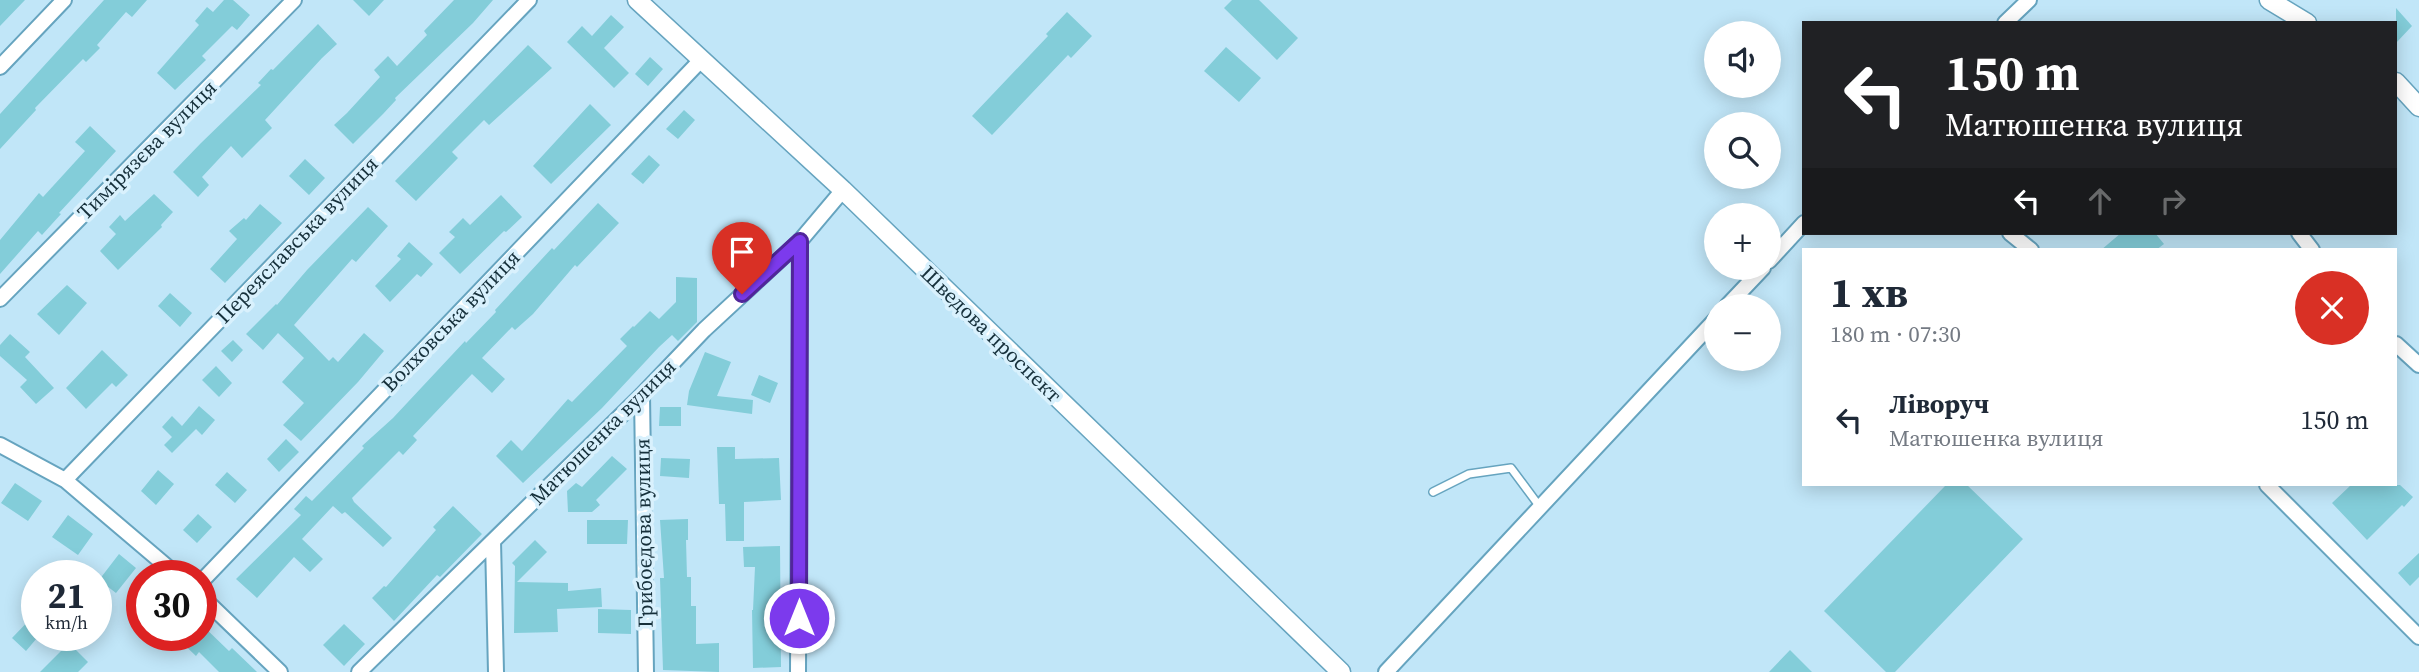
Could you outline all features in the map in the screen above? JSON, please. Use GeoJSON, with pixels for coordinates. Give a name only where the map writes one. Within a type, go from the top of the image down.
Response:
{"type":"FeatureCollection","features":[{"type":"Feature","properties":{"kind":"street"},"geometry":{"type":"LineString","coordinates":[[0,66],[64,0]]}},
{"type":"Feature","properties":{"kind":"street","name":"Тимірязєва вулиця"},"geometry":{"type":"LineString","coordinates":[[0,299],[294,0]]}},
{"type":"Feature","properties":{"kind":"street","name":"Переяславська вулиця"},"geometry":{"type":"LineString","coordinates":[[65,480],[529,0]]}},
{"type":"Feature","properties":{"kind":"street","name":"Шведова проспект"},"geometry":{"type":"LineString","coordinates":[[637,0],[843,190],[1341,672]]}},
{"type":"Feature","properties":{"kind":"street"},"geometry":{"type":"LineString","coordinates":[[2007,21],[2029,0]]}},
{"type":"Feature","properties":{"kind":"street"},"geometry":{"type":"LineString","coordinates":[[2273,1],[2305,21]]}},
{"type":"Feature","properties":{"kind":"street","name":"Волховська вулиця"},"geometry":{"type":"LineString","coordinates":[[217,565],[701,60]]}},
{"type":"Feature","properties":{"kind":"street"},"geometry":{"type":"LineString","coordinates":[[2397,83],[2419,107]]}},
{"type":"Feature","properties":{"kind":"street","name":"Матюшенка вулиця"},"geometry":{"type":"LineString","coordinates":[[359,672],[704,330],[800,241],[843,190]]}},
{"type":"Feature","properties":{"kind":"street"},"geometry":{"type":"LineString","coordinates":[[1781,248],[1802,225]]}},
{"type":"Feature","properties":{"kind":"street"},"geometry":{"type":"LineString","coordinates":[[2012,235],[2029,248]]}},
{"type":"Feature","properties":{"kind":"street"},"geometry":{"type":"LineString","coordinates":[[799,672],[800,241]]}},
{"type":"Feature","properties":{"kind":"street"},"geometry":{"type":"LineString","coordinates":[[1738,294],[1752,280]]}},
{"type":"Feature","properties":{"kind":"street"},"geometry":{"type":"LineString","coordinates":[[1386,672],[1704,332]]}},
{"type":"Feature","properties":{"kind":"street"},"geometry":{"type":"LineString","coordinates":[[2397,345],[2419,365]]}},
{"type":"Feature","properties":{"kind":"street","name":"Грибоєдова вулиця"},"geometry":{"type":"LineString","coordinates":[[642,394],[646,672]]}},
{"type":"Feature","properties":{"kind":"street"},"geometry":{"type":"LineString","coordinates":[[0,444],[65,480],[159,560]]}},
{"type":"Feature","properties":{"kind":"street"},"geometry":{"type":"LineString","coordinates":[[2268,486],[2419,637]]}},
{"type":"Feature","properties":{"kind":"street"},"geometry":{"type":"LineString","coordinates":[[493,541],[496,672]]}},
{"type":"Feature","properties":{"kind":"street"},"geometry":{"type":"LineString","coordinates":[[217,612],[279,672]]}},
{"type":"Feature","properties":{"kind":"lane"},"geometry":{"type":"LineString","coordinates":[[1433,492],[1469,474],[1511,468],[1541,508]]}},
{"type":"Feature","properties":{"kind":"building"},"geometry":{"type":"Polygon","coordinates":[[[0,0],[25,0],[0,26],[0,0]]]}},
{"type":"Feature","properties":{"kind":"building"},"geometry":{"type":"Polygon","coordinates":[[[104,0],[147,0],[132,17],[126,12],[97,45],[100,48],[86,62],[83,59],[0,149],[0,114],[104,0]]]}},
{"type":"Feature","properties":{"kind":"building"},"geometry":{"type":"Polygon","coordinates":[[[224,0],[233,0],[250,15],[237,30],[232,26],[202,56],[206,60],[175,90],[157,73],[199,25],[195,21],[207,7],[213,12],[224,0]]]}},
{"type":"Feature","properties":{"kind":"building"},"geometry":{"type":"Polygon","coordinates":[[[353,0],[384,0],[369,16],[353,0]]]}},
{"type":"Feature","properties":{"kind":"building"},"geometry":{"type":"Polygon","coordinates":[[[454,0],[493,0],[353,144],[334,125],[380,77],[374,70],[388,56],[397,66],[427,35],[424,31],[454,0]]]}},
{"type":"Feature","properties":{"kind":"building"},"geometry":{"type":"Polygon","coordinates":[[[1232,0],[1259,0],[1298,38],[1277,60],[1224,8],[1232,0]]]}},
{"type":"Feature","properties":{"kind":"building"},"geometry":{"type":"Polygon","coordinates":[[[2396,8],[2412,26],[2397,42],[2397,21],[2396,8]]]}},
{"type":"Feature","properties":{"kind":"building"},"geometry":{"type":"Polygon","coordinates":[[[1067,12],[1092,36],[1071,58],[1068,55],[992,135],[972,116],[1048,36],[1046,34],[1067,12]]]}},
{"type":"Feature","properties":{"kind":"building"},"geometry":{"type":"Polygon","coordinates":[[[611,15],[624,27],[604,48],[629,73],[614,88],[567,42],[582,26],[592,36],[611,15]]]}},
{"type":"Feature","properties":{"kind":"building"},"geometry":{"type":"Polygon","coordinates":[[[318,24],[337,44],[265,120],[272,128],[242,158],[231,146],[202,177],[209,185],[198,197],[173,172],[318,24]]]}},
{"type":"Feature","properties":{"kind":"building"},"geometry":{"type":"Polygon","coordinates":[[[528,45],[552,68],[489,125],[484,120],[452,152],[458,158],[416,201],[395,181],[528,45]]]}},
{"type":"Feature","properties":{"kind":"building"},"geometry":{"type":"Polygon","coordinates":[[[1226,47],[1261,78],[1239,102],[1204,71],[1226,47]]]}},
{"type":"Feature","properties":{"kind":"building"},"geometry":{"type":"Polygon","coordinates":[[[650,57],[663,69],[648,86],[635,74],[650,57]]]}},
{"type":"Feature","properties":{"kind":"building"},"geometry":{"type":"Polygon","coordinates":[[[590,104],[611,125],[551,184],[533,166],[590,104]]]}},
{"type":"Feature","properties":{"kind":"building"},"geometry":{"type":"Polygon","coordinates":[[[684,110],[695,120],[678,139],[666,129],[684,110]]]}},
{"type":"Feature","properties":{"kind":"building"},"geometry":{"type":"Polygon","coordinates":[[[90,126],[116,151],[42,235],[38,231],[0,274],[0,240],[39,193],[43,197],[85,151],[75,142],[90,126]]]}},
{"type":"Feature","properties":{"kind":"building"},"geometry":{"type":"Polygon","coordinates":[[[649,155],[660,165],[643,184],[631,174],[649,155]]]}},
{"type":"Feature","properties":{"kind":"building"},"geometry":{"type":"Polygon","coordinates":[[[305,159],[325,178],[309,195],[289,176],[305,159]]]}},
{"type":"Feature","properties":{"kind":"building"},"geometry":{"type":"Polygon","coordinates":[[[154,194],[173,212],[162,227],[118,270],[100,251],[116,234],[109,227],[120,215],[125,221],[154,194]]]}},
{"type":"Feature","properties":{"kind":"building"},"geometry":{"type":"Polygon","coordinates":[[[501,195],[522,217],[460,274],[439,253],[455,237],[449,232],[463,218],[470,225],[501,195]]]}},
{"type":"Feature","properties":{"kind":"building"},"geometry":{"type":"Polygon","coordinates":[[[598,203],[619,223],[577,267],[575,265],[533,314],[515,330],[512,327],[482,358],[505,379],[492,393],[472,374],[413,436],[417,440],[403,455],[399,451],[352,498],[392,538],[383,547],[345,512],[342,514],[333,506],[302,539],[323,559],[310,572],[294,557],[257,598],[236,579],[301,515],[294,509],[306,496],[312,501],[598,203]]]}},
{"type":"Feature","properties":{"kind":"building"},"geometry":{"type":"Polygon","coordinates":[[[260,204],[282,223],[225,283],[210,269],[237,239],[229,231],[244,218],[246,220],[260,204]]]}},
{"type":"Feature","properties":{"kind":"building"},"geometry":{"type":"Polygon","coordinates":[[[368,207],[388,226],[356,262],[352,259],[294,325],[329,361],[333,357],[338,362],[364,333],[384,351],[301,441],[283,425],[304,403],[282,382],[304,358],[278,333],[263,350],[246,334],[277,305],[368,207]]]}},
{"type":"Feature","properties":{"kind":"building"},"geometry":{"type":"Polygon","coordinates":[[[2119,235],[2157,235],[2164,244],[2159,248],[2103,248],[2119,235]]]}},
{"type":"Feature","properties":{"kind":"building"},"geometry":{"type":"Polygon","coordinates":[[[409,242],[433,264],[421,277],[417,274],[390,302],[375,286],[401,259],[397,256],[409,242]]]}},
{"type":"Feature","properties":{"kind":"building"},"geometry":{"type":"Polygon","coordinates":[[[676,277],[697,278],[697,322],[678,341],[672,335],[659,347],[602,408],[523,483],[496,456],[511,440],[522,451],[568,399],[572,402],[627,346],[620,339],[633,326],[650,311],[659,319],[676,302],[676,277]]]}},
{"type":"Feature","properties":{"kind":"building"},"geometry":{"type":"Polygon","coordinates":[[[67,285],[87,303],[59,335],[37,314],[67,285]]]}},
{"type":"Feature","properties":{"kind":"building"},"geometry":{"type":"Polygon","coordinates":[[[170,293],[192,313],[180,327],[158,306],[170,293]]]}},
{"type":"Feature","properties":{"kind":"building"},"geometry":{"type":"Polygon","coordinates":[[[10,334],[30,352],[25,357],[54,388],[36,404],[20,387],[27,380],[0,356],[0,345],[10,334]]]}},
{"type":"Feature","properties":{"kind":"building"},"geometry":{"type":"Polygon","coordinates":[[[233,340],[243,350],[232,362],[221,351],[233,340]]]}},
{"type":"Feature","properties":{"kind":"building"},"geometry":{"type":"Polygon","coordinates":[[[102,350],[128,375],[116,387],[112,383],[86,409],[66,388],[102,350]]]}},
{"type":"Feature","properties":{"kind":"building"},"geometry":{"type":"Polygon","coordinates":[[[705,352],[731,362],[717,396],[753,400],[752,414],[687,405],[689,391],[705,352]]]}},
{"type":"Feature","properties":{"kind":"building"},"geometry":{"type":"Polygon","coordinates":[[[216,366],[232,383],[219,397],[202,380],[216,366]]]}},
{"type":"Feature","properties":{"kind":"building"},"geometry":{"type":"Polygon","coordinates":[[[759,375],[778,383],[770,403],[751,395],[759,375]]]}},
{"type":"Feature","properties":{"kind":"building"},"geometry":{"type":"Polygon","coordinates":[[[199,406],[215,420],[202,435],[196,429],[172,453],[164,445],[172,437],[162,427],[172,416],[182,426],[199,406]]]}},
{"type":"Feature","properties":{"kind":"building"},"geometry":{"type":"Polygon","coordinates":[[[660,407],[681,407],[681,426],[659,426],[660,407]]]}},
{"type":"Feature","properties":{"kind":"building"},"geometry":{"type":"Polygon","coordinates":[[[286,439],[299,452],[279,472],[267,459],[286,439]]]}},
{"type":"Feature","properties":{"kind":"building"},"geometry":{"type":"Polygon","coordinates":[[[717,447],[735,447],[735,459],[779,458],[781,500],[744,502],[744,541],[726,541],[725,504],[719,504],[717,447]]]}},
{"type":"Feature","properties":{"kind":"building"},"geometry":{"type":"Polygon","coordinates":[[[612,456],[627,469],[596,500],[600,505],[592,512],[568,512],[567,491],[576,483],[582,487],[612,456]]]}},
{"type":"Feature","properties":{"kind":"building"},"geometry":{"type":"Polygon","coordinates":[[[661,458],[690,459],[689,478],[660,476],[661,458]]]}},
{"type":"Feature","properties":{"kind":"building"},"geometry":{"type":"Polygon","coordinates":[[[158,470],[174,484],[156,505],[141,491],[158,470]]]}},
{"type":"Feature","properties":{"kind":"building"},"geometry":{"type":"Polygon","coordinates":[[[227,472],[247,490],[235,503],[215,485],[227,472]]]}},
{"type":"Feature","properties":{"kind":"building"},"geometry":{"type":"Polygon","coordinates":[[[15,483],[42,501],[28,521],[1,503],[15,483]]]}},
{"type":"Feature","properties":{"kind":"building"},"geometry":{"type":"Polygon","coordinates":[[[2400,485],[2413,497],[2367,540],[2332,503],[2350,486],[2400,485]]]}},
{"type":"Feature","properties":{"kind":"building"},"geometry":{"type":"Polygon","coordinates":[[[1945,486],[1968,486],[2023,539],[1895,672],[1886,672],[1824,611],[1945,486]]]}},
{"type":"Feature","properties":{"kind":"building"},"geometry":{"type":"Polygon","coordinates":[[[453,506],[482,534],[440,577],[437,575],[394,621],[372,598],[386,587],[436,530],[433,527],[453,506]]]}},
{"type":"Feature","properties":{"kind":"building"},"geometry":{"type":"Polygon","coordinates":[[[198,514],[212,527],[197,543],[183,530],[198,514]]]}},
{"type":"Feature","properties":{"kind":"building"},"geometry":{"type":"Polygon","coordinates":[[[68,515],[93,534],[78,555],[52,537],[68,515]]]}},
{"type":"Feature","properties":{"kind":"building"},"geometry":{"type":"Polygon","coordinates":[[[688,519],[687,577],[691,577],[691,606],[696,606],[696,644],[719,643],[719,672],[663,670],[660,578],[664,578],[660,520],[688,519]]]}},
{"type":"Feature","properties":{"kind":"building"},"geometry":{"type":"Polygon","coordinates":[[[587,520],[628,520],[627,544],[587,544],[587,520]]]}},
{"type":"Feature","properties":{"kind":"building"},"geometry":{"type":"Polygon","coordinates":[[[535,540],[547,552],[517,582],[568,583],[568,591],[601,588],[602,607],[557,609],[558,632],[514,633],[515,566],[512,563],[535,540]]]}},
{"type":"Feature","properties":{"kind":"building"},"geometry":{"type":"Polygon","coordinates":[[[780,546],[781,667],[753,668],[752,610],[755,567],[744,567],[743,547],[780,546]]]}},
{"type":"Feature","properties":{"kind":"building"},"geometry":{"type":"Polygon","coordinates":[[[2419,553],[2419,577],[2410,586],[2398,573],[2419,553]]]}},
{"type":"Feature","properties":{"kind":"building"},"geometry":{"type":"Polygon","coordinates":[[[119,554],[126,560],[126,580],[116,593],[112,590],[112,563],[119,554]]]}},
{"type":"Feature","properties":{"kind":"building"},"geometry":{"type":"Polygon","coordinates":[[[598,609],[631,610],[631,634],[598,633],[598,609]]]}},
{"type":"Feature","properties":{"kind":"building"},"geometry":{"type":"Polygon","coordinates":[[[344,624],[365,644],[344,666],[323,645],[344,624]]]}},
{"type":"Feature","properties":{"kind":"building"},"geometry":{"type":"Polygon","coordinates":[[[21,629],[21,646],[12,638],[21,629]]]}},
{"type":"Feature","properties":{"kind":"building"},"geometry":{"type":"Polygon","coordinates":[[[217,639],[229,651],[232,648],[257,672],[219,672],[199,652],[196,656],[191,651],[217,651],[217,639]]]}},
{"type":"Feature","properties":{"kind":"building"},"geometry":{"type":"Polygon","coordinates":[[[1790,650],[1812,672],[1769,672],[1790,650]]]}},
{"type":"Feature","properties":{"kind":"building"},"geometry":{"type":"Polygon","coordinates":[[[61,651],[77,651],[88,662],[78,672],[40,672],[61,651]]]}},
{"type":"Feature","properties":{"kind":"route"},"geometry":{"type":"LineString","coordinates":[[742,294],[800,241],[799,618]]}}]}
